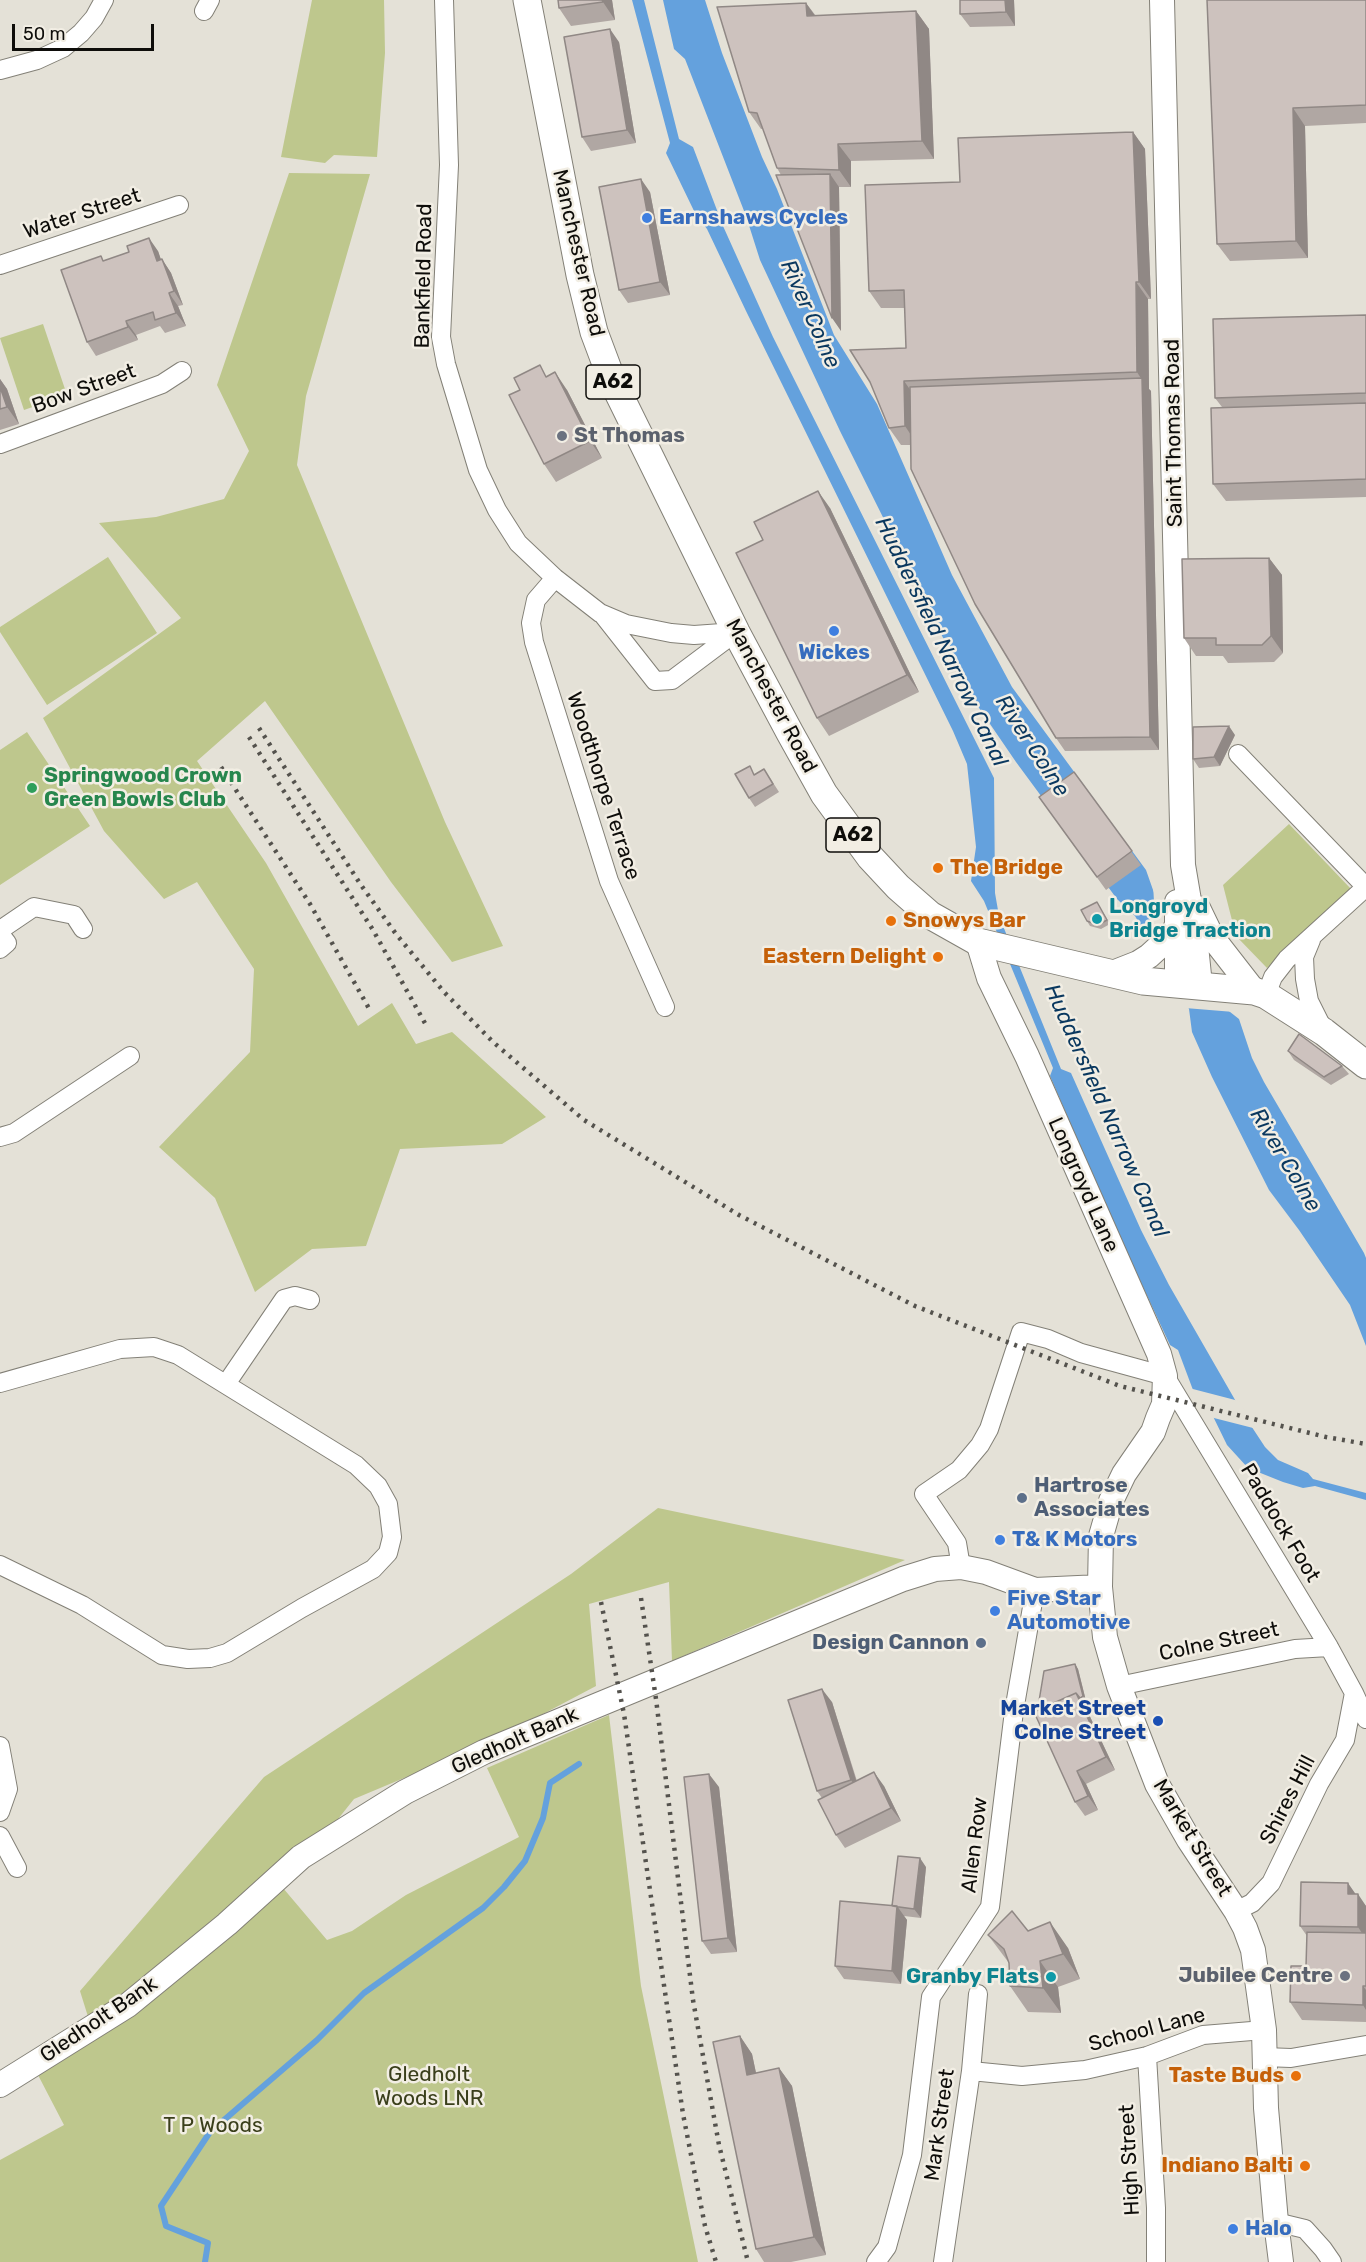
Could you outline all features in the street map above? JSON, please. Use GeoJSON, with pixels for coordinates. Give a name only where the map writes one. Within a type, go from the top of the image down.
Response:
{"type":"FeatureCollection","features":[{"type":"Feature","properties":{"kind":"main road","name":"Manchester Road"},"geometry":{"type":"LineString","coordinates":[[527,0],[567,209],[594,332],[612,380],[736,632],[824,794],[851,833],[898,887],[930,915],[983,943],[1143,981],[1190,984],[1260,993],[1324,1032],[1366,1065]]}},
{"type":"Feature","properties":{"kind":"street"},"geometry":{"type":"LineString","coordinates":[[0,70],[37,60],[63,48],[88,26],[104,0]]}},
{"type":"Feature","properties":{"kind":"street","name":"Bankfield Road"},"geometry":{"type":"LineString","coordinates":[[444,0],[449,165],[441,336],[446,364],[478,470],[496,510],[518,543],[555,578],[600,613],[626,624],[671,633],[694,636],[736,632]]}},
{"type":"Feature","properties":{"kind":"street","name":"Saint Thomas Road"},"geometry":{"type":"LineString","coordinates":[[1162,0],[1185,875],[1197,951],[1190,984]]}},
{"type":"Feature","properties":{"kind":"street","name":"Water Street"},"geometry":{"type":"LineString","coordinates":[[0,265],[179,205]]}},
{"type":"Feature","properties":{"kind":"street","name":"Bow Street"},"geometry":{"type":"LineString","coordinates":[[0,444],[162,384],[182,371]]}},
{"type":"Feature","properties":{"kind":"street","name":"Woodthorpe Terrace"},"geometry":{"type":"LineString","coordinates":[[555,578],[536,600],[531,623],[534,642],[609,881],[665,1006]]}},
{"type":"Feature","properties":{"kind":"street"},"geometry":{"type":"LineString","coordinates":[[600,613],[655,681],[672,680],[736,632]]}},
{"type":"Feature","properties":{"kind":"street"},"geometry":{"type":"LineString","coordinates":[[1185,875],[1212,937],[1260,993],[1293,953],[1311,940],[1366,887],[1238,754]]}},
{"type":"Feature","properties":{"kind":"street","name":"Saint Thomas Road"},"geometry":{"type":"LineString","coordinates":[[1185,875],[1177,882],[1178,922],[1190,984]]}},
{"type":"Feature","properties":{"kind":"street"},"geometry":{"type":"LineString","coordinates":[[0,949],[7,944],[0,932],[34,907],[74,915],[82,929]]}},
{"type":"Feature","properties":{"kind":"street"},"geometry":{"type":"LineString","coordinates":[[1110,974],[1149,956],[1173,934],[1178,922]]}},
{"type":"Feature","properties":{"kind":"street"},"geometry":{"type":"LineString","coordinates":[[1311,940],[1304,957],[1305,979],[1310,1001],[1324,1032]]}},
{"type":"Feature","properties":{"kind":"street","name":"Longroyd Lane"},"geometry":{"type":"LineString","coordinates":[[983,943],[989,978],[1027,1056],[1159,1354],[1165,1376],[1164,1404],[1153,1432]]}},
{"type":"Feature","properties":{"kind":"street"},"geometry":{"type":"LineString","coordinates":[[0,1137],[14,1132],[130,1056]]}},
{"type":"Feature","properties":{"kind":"street"},"geometry":{"type":"LineString","coordinates":[[226,1384],[284,1299],[295,1296],[310,1300]]}},
{"type":"Feature","properties":{"kind":"street"},"geometry":{"type":"LineString","coordinates":[[961,1567],[957,1543],[924,1494],[959,1470],[980,1445],[989,1429],[1021,1332],[1048,1339],[1081,1353],[1165,1376]]}},
{"type":"Feature","properties":{"kind":"street"},"geometry":{"type":"LineString","coordinates":[[0,1383],[120,1349],[154,1347],[178,1355],[356,1465],[378,1486],[388,1504],[392,1537],[388,1553],[373,1569],[227,1653],[210,1658],[188,1659],[162,1655],[82,1605],[0,1565]]}},
{"type":"Feature","properties":{"kind":"street","name":"Paddock Foot"},"geometry":{"type":"LineString","coordinates":[[1165,1376],[1329,1647],[1360,1694],[1366,1719]]}},
{"type":"Feature","properties":{"kind":"street","name":"Market Street"},"geometry":{"type":"LineString","coordinates":[[1153,1432],[1124,1474],[1111,1501],[1101,1536],[1100,1587],[1105,1637],[1119,1686],[1157,1784],[1169,1808],[1236,1911],[1253,1950],[1264,2030],[1266,2108],[1281,2262]]}},
{"type":"Feature","properties":{"kind":"street","name":"Gledholt Bank"},"geometry":{"type":"LineString","coordinates":[[0,2085],[128,2005],[227,1924],[301,1857],[405,1792],[484,1752],[903,1579],[935,1569],[961,1567],[986,1572],[1035,1590],[1100,1587]]}},
{"type":"Feature","properties":{"kind":"street","name":"Allen Row"},"geometry":{"type":"LineString","coordinates":[[876,2262],[887,2247],[912,2155],[932,1997],[990,1907],[1014,1711],[1035,1590]]}},
{"type":"Feature","properties":{"kind":"street","name":"Colne Street"},"geometry":{"type":"LineString","coordinates":[[1119,1686],[1295,1648],[1329,1647]]}},
{"type":"Feature","properties":{"kind":"street","name":"Shires Hill"},"geometry":{"type":"LineString","coordinates":[[1236,1911],[1252,1903],[1271,1883],[1319,1784],[1345,1740],[1360,1694]]}},
{"type":"Feature","properties":{"kind":"street"},"geometry":{"type":"LineString","coordinates":[[0,1746],[8,1789],[0,1812]]}},
{"type":"Feature","properties":{"kind":"street"},"geometry":{"type":"LineString","coordinates":[[0,1836],[16,1868]]}},
{"type":"Feature","properties":{"kind":"street","name":"Mark Street"},"geometry":{"type":"LineString","coordinates":[[943,2262],[971,2071],[978,1994]]}},
{"type":"Feature","properties":{"kind":"street","name":"School Lane"},"geometry":{"type":"LineString","coordinates":[[971,2071],[1022,2076],[1085,2070],[1147,2056],[1203,2035],[1264,2030]]}},
{"type":"Feature","properties":{"kind":"street"},"geometry":{"type":"LineString","coordinates":[[1264,2056],[1291,2058],[1366,2045]]}},
{"type":"Feature","properties":{"kind":"street","name":"High Street"},"geometry":{"type":"LineString","coordinates":[[1147,2056],[1156,2208],[1156,2262]]}},
{"type":"Feature","properties":{"kind":"street"},"geometry":{"type":"LineString","coordinates":[[1276,2222],[1305,2229],[1323,2248],[1332,2262]]}},
{"type":"Feature","properties":{"kind":"green space"},"geometry":{"type":"Polygon","coordinates":[[[312,0],[384,0],[385,53],[377,157],[334,155],[325,163],[281,157],[312,0]]]}},
{"type":"Feature","properties":{"kind":"green space"},"geometry":{"type":"Polygon","coordinates":[[[289,173],[370,174],[306,396],[297,465],[445,822],[503,946],[452,962],[391,882],[265,701],[197,761],[266,863],[358,1026],[392,1003],[416,1044],[452,1032],[546,1117],[502,1144],[400,1149],[366,1246],[312,1249],[255,1292],[215,1198],[159,1147],[250,1052],[254,969],[197,882],[164,899],[104,831],[43,718],[181,618],[99,523],[156,517],[224,499],[249,451],[217,385],[289,173]]]}},
{"type":"Feature","properties":{"kind":"green space"},"geometry":{"type":"Polygon","coordinates":[[[43,324],[67,395],[24,410],[0,338],[43,324]]]}},
{"type":"Feature","properties":{"kind":"green space"},"geometry":{"type":"Polygon","coordinates":[[[108,557],[157,633],[47,705],[0,632],[0,627],[108,557]]]}},
{"type":"Feature","properties":{"kind":"green space","name":"Springwood Crown Green Bowls Club"},"geometry":{"type":"Polygon","coordinates":[[[27,732],[90,826],[0,885],[0,750],[27,732]]]}},
{"type":"Feature","properties":{"kind":"green space"},"geometry":{"type":"Polygon","coordinates":[[[1289,824],[1351,889],[1267,968],[1236,936],[1223,885],[1289,824]]]}},
{"type":"Feature","properties":{"kind":"green space","name":"Gledholt Woods LNR"},"geometry":{"type":"Polygon","coordinates":[[[658,1508],[905,1560],[672,1661],[669,1582],[589,1604],[596,1686],[492,1741],[354,1799],[283,1888],[327,1940],[352,1931],[406,1895],[519,1837],[487,1768],[609,1715],[641,1986],[698,2262],[0,2262],[0,2160],[64,2125],[38,2075],[95,2039],[80,1991],[264,1777],[571,1574],[658,1508]]]}},
{"type":"Feature","properties":{"kind":"water"},"geometry":{"type":"Polygon","coordinates":[[[632,0],[644,0],[679,139],[693,147],[723,226],[773,337],[994,778],[995,893],[999,916],[1061,1069],[1071,1073],[1141,1230],[1169,1285],[1242,1412],[1265,1447],[1278,1460],[1308,1473],[1313,1479],[1366,1493],[1366,1500],[1315,1486],[1303,1488],[1248,1468],[1227,1445],[1206,1402],[1196,1398],[1178,1350],[1170,1345],[1114,1225],[1050,1076],[1053,1068],[984,901],[971,881],[976,847],[967,764],[953,731],[707,229],[695,213],[666,153],[670,143],[632,0]]]}},
{"type":"Feature","properties":{"kind":"water","name":"River Colne"},"geometry":{"type":"Polygon","coordinates":[[[663,0],[705,0],[722,53],[762,157],[777,189],[834,335],[877,404],[952,575],[1012,687],[1146,870],[1159,907],[1225,1008],[1239,1019],[1252,1058],[1264,1082],[1364,1253],[1366,1258],[1366,1346],[1350,1305],[1269,1190],[1192,1032],[1189,1009],[1135,916],[1117,899],[1016,762],[975,702],[840,431],[760,260],[746,216],[685,59],[674,49],[663,0]]]}},
{"type":"Feature","properties":{"kind":"pier"},"geometry":{"type":"Polygon","coordinates":[[[1153,883],[1175,936],[1227,1006],[1234,1012],[1185,1008],[1140,930],[1151,918],[1154,902],[1153,883]]]}},
{"type":"Feature","properties":{"kind":"pier"},"geometry":{"type":"Polygon","coordinates":[[[1189,1388],[1239,1401],[1257,1429],[1210,1417],[1204,1404],[1194,1400],[1189,1388]]]}},
{"type":"Feature","properties":{"kind":"building"},"geometry":{"type":"Polygon","coordinates":[[[558,0],[602,0],[603,2],[559,8],[558,0]]]}},
{"type":"Feature","properties":{"kind":"building"},"geometry":{"type":"Polygon","coordinates":[[[960,0],[1005,0],[1006,12],[960,14],[960,0]]]}},
{"type":"Feature","properties":{"kind":"building"},"geometry":{"type":"Polygon","coordinates":[[[1207,0],[1366,0],[1366,105],[1293,108],[1296,241],[1217,244],[1207,0]]]}},
{"type":"Feature","properties":{"kind":"building"},"geometry":{"type":"Polygon","coordinates":[[[806,3],[807,16],[916,11],[922,141],[838,144],[839,170],[777,168],[757,113],[749,112],[717,7],[806,3]]]}},
{"type":"Feature","properties":{"kind":"building"},"geometry":{"type":"Polygon","coordinates":[[[610,29],[627,130],[582,137],[564,37],[610,29]]]}},
{"type":"Feature","properties":{"kind":"building"},"geometry":{"type":"Polygon","coordinates":[[[1133,132],[1139,282],[1136,282],[1137,372],[904,381],[905,426],[889,428],[870,382],[850,350],[906,348],[904,290],[869,291],[865,185],[960,182],[958,138],[1133,132]]]}},
{"type":"Feature","properties":{"kind":"building"},"geometry":{"type":"Polygon","coordinates":[[[830,174],[832,318],[776,175],[830,174]]]}},
{"type":"Feature","properties":{"kind":"building"},"geometry":{"type":"Polygon","coordinates":[[[641,179],[660,282],[619,290],[599,187],[641,179]]]}},
{"type":"Feature","properties":{"kind":"building"},"geometry":{"type":"Polygon","coordinates":[[[149,238],[157,261],[162,259],[174,291],[169,293],[176,313],[155,320],[153,312],[126,321],[128,327],[87,342],[61,270],[101,256],[103,261],[129,252],[127,246],[149,238]]]}},
{"type":"Feature","properties":{"kind":"building"},"geometry":{"type":"Polygon","coordinates":[[[1366,315],[1366,393],[1215,398],[1213,319],[1366,315]]]}},
{"type":"Feature","properties":{"kind":"building","name":"St Thomas"},"geometry":{"type":"Polygon","coordinates":[[[540,365],[546,377],[555,372],[590,441],[544,464],[509,395],[520,390],[514,378],[540,365]]]}},
{"type":"Feature","properties":{"kind":"building"},"geometry":{"type":"Polygon","coordinates":[[[1142,378],[1150,737],[1056,738],[975,604],[911,469],[910,387],[1142,378]]]}},
{"type":"Feature","properties":{"kind":"building"},"geometry":{"type":"Polygon","coordinates":[[[0,387],[7,407],[0,409],[0,387]]]}},
{"type":"Feature","properties":{"kind":"building"},"geometry":{"type":"Polygon","coordinates":[[[1366,403],[1366,479],[1213,484],[1211,408],[1366,403]]]}},
{"type":"Feature","properties":{"kind":"building","name":"Wickes"},"geometry":{"type":"Polygon","coordinates":[[[818,491],[907,675],[817,718],[736,553],[763,540],[754,522],[818,491]]]}},
{"type":"Feature","properties":{"kind":"building"},"geometry":{"type":"Polygon","coordinates":[[[1269,558],[1271,636],[1262,645],[1216,645],[1216,638],[1184,638],[1182,559],[1269,558]]]}},
{"type":"Feature","properties":{"kind":"building"},"geometry":{"type":"Polygon","coordinates":[[[1229,726],[1214,757],[1193,759],[1193,727],[1229,726]]]}},
{"type":"Feature","properties":{"kind":"building"},"geometry":{"type":"Polygon","coordinates":[[[750,766],[754,775],[764,769],[773,784],[749,798],[735,774],[750,766]]]}},
{"type":"Feature","properties":{"kind":"building"},"geometry":{"type":"Polygon","coordinates":[[[1074,772],[1132,851],[1097,877],[1039,797],[1074,772]]]}},
{"type":"Feature","properties":{"kind":"building","name":"Longroyd Bridge Traction"},"geometry":{"type":"Polygon","coordinates":[[[1097,902],[1107,920],[1098,925],[1087,921],[1081,910],[1097,902]]]}},
{"type":"Feature","properties":{"kind":"building"},"geometry":{"type":"Polygon","coordinates":[[[1299,1034],[1342,1066],[1324,1077],[1288,1051],[1299,1034]]]}},
{"type":"Feature","properties":{"kind":"building"},"geometry":{"type":"Polygon","coordinates":[[[1075,1664],[1083,1696],[1080,1698],[1076,1693],[1047,1706],[1038,1707],[1044,1671],[1075,1664]]]}},
{"type":"Feature","properties":{"kind":"building"},"geometry":{"type":"Polygon","coordinates":[[[822,1689],[851,1780],[817,1791],[788,1700],[822,1689]]]}},
{"type":"Feature","properties":{"kind":"building"},"geometry":{"type":"Polygon","coordinates":[[[1076,1693],[1106,1757],[1077,1771],[1088,1796],[1075,1802],[1034,1712],[1076,1693]]]}},
{"type":"Feature","properties":{"kind":"building"},"geometry":{"type":"Polygon","coordinates":[[[874,1772],[891,1808],[836,1835],[818,1800],[874,1772]]]}},
{"type":"Feature","properties":{"kind":"building"},"geometry":{"type":"Polygon","coordinates":[[[709,1774],[728,1938],[702,1941],[684,1777],[709,1774]]]}},
{"type":"Feature","properties":{"kind":"building"},"geometry":{"type":"Polygon","coordinates":[[[898,1856],[920,1858],[914,1909],[892,1906],[898,1856]]]}},
{"type":"Feature","properties":{"kind":"building"},"geometry":{"type":"Polygon","coordinates":[[[1301,1882],[1348,1883],[1348,1894],[1358,1894],[1358,1927],[1300,1926],[1301,1882]]]}},
{"type":"Feature","properties":{"kind":"building"},"geometry":{"type":"Polygon","coordinates":[[[840,1901],[897,1906],[892,1971],[835,1966],[840,1901]]]}},
{"type":"Feature","properties":{"kind":"building"},"geometry":{"type":"Polygon","coordinates":[[[1012,1911],[1028,1931],[1050,1922],[1063,1954],[1040,1961],[1043,1988],[1010,1986],[1009,1963],[1004,1949],[988,1935],[1012,1911]]]}},
{"type":"Feature","properties":{"kind":"building"},"geometry":{"type":"Polygon","coordinates":[[[1307,1932],[1366,1933],[1366,1986],[1363,1986],[1363,2005],[1290,2002],[1291,1966],[1306,1966],[1307,1932]]]}},
{"type":"Feature","properties":{"kind":"building"},"geometry":{"type":"Polygon","coordinates":[[[740,2036],[747,2075],[779,2068],[814,2237],[756,2249],[713,2042],[740,2036]]]}},
{"type":"Feature","properties":{"kind":"waterway"},"geometry":{"type":"LineString","coordinates":[[205,2262],[208,2243],[166,2226],[161,2206],[210,2132],[317,2040],[364,1993],[483,1908],[525,1861],[543,1818],[550,1783],[579,1764]]}},
{"type":"Feature","properties":{"kind":"railway"},"geometry":{"type":"LineString","coordinates":[[259,728],[361,885],[396,934],[444,992],[493,1042],[584,1120],[739,1215],[915,1306],[1120,1386],[1326,1437],[1366,1444]]}},
{"type":"Feature","properties":{"kind":"railway"},"geometry":{"type":"LineString","coordinates":[[249,737],[373,930],[426,1025]]}},
{"type":"Feature","properties":{"kind":"railway"},"geometry":{"type":"LineString","coordinates":[[221,767],[310,904],[371,1012]]}},
{"type":"Feature","properties":{"kind":"railway"},"geometry":{"type":"LineString","coordinates":[[641,1598],[656,1699],[693,2000],[719,2145],[748,2262]]}},
{"type":"Feature","properties":{"kind":"railway"},"geometry":{"type":"LineString","coordinates":[[601,1602],[624,1714],[683,2114],[705,2226],[716,2262]]}},
{"type":"Feature","properties":{"kind":"place","name":"Earnshaws Cycles"},"geometry":{"type":"Point","coordinates":[647,218]}},
{"type":"Feature","properties":{"kind":"place","name":"St Thomas"},"geometry":{"type":"Point","coordinates":[562,436]}},
{"type":"Feature","properties":{"kind":"place","name":"Wickes"},"geometry":{"type":"Point","coordinates":[834,631]}},
{"type":"Feature","properties":{"kind":"place","name":"Springwood Crown Green Bowls Club"},"geometry":{"type":"Point","coordinates":[32,788]}},
{"type":"Feature","properties":{"kind":"place","name":"The Bridge"},"geometry":{"type":"Point","coordinates":[938,868]}},
{"type":"Feature","properties":{"kind":"place","name":"Longroyd Bridge Traction"},"geometry":{"type":"Point","coordinates":[1097,919]}},
{"type":"Feature","properties":{"kind":"place","name":"Snowys Bar"},"geometry":{"type":"Point","coordinates":[891,921]}},
{"type":"Feature","properties":{"kind":"place","name":"Eastern Delight"},"geometry":{"type":"Point","coordinates":[938,957]}},
{"type":"Feature","properties":{"kind":"place","name":"Hartrose Associates"},"geometry":{"type":"Point","coordinates":[1022,1498]}},
{"type":"Feature","properties":{"kind":"place","name":"T& K Motors"},"geometry":{"type":"Point","coordinates":[1000,1540]}},
{"type":"Feature","properties":{"kind":"place","name":"Five Star Automotive"},"geometry":{"type":"Point","coordinates":[995,1611]}},
{"type":"Feature","properties":{"kind":"place","name":"Design Cannon"},"geometry":{"type":"Point","coordinates":[981,1643]}},
{"type":"Feature","properties":{"kind":"place","name":"Market Street Colne Street"},"geometry":{"type":"Point","coordinates":[1158,1721]}},
{"type":"Feature","properties":{"kind":"place","name":"Jubilee Centre"},"geometry":{"type":"Point","coordinates":[1345,1976]}},
{"type":"Feature","properties":{"kind":"place","name":"Granby Flats"},"geometry":{"type":"Point","coordinates":[1051,1977]}},
{"type":"Feature","properties":{"kind":"place","name":"Taste Buds"},"geometry":{"type":"Point","coordinates":[1296,2076]}},
{"type":"Feature","properties":{"kind":"place","name":"Indiano Balti"},"geometry":{"type":"Point","coordinates":[1305,2166]}},
{"type":"Feature","properties":{"kind":"place","name":"Halo"},"geometry":{"type":"Point","coordinates":[1233,2229]}},
{"type":"Feature","properties":{"kind":"water label","name":"Huddersfield Narrow Canal"},"geometry":{"type":"Point","coordinates":[941,642]}},
{"type":"Feature","properties":{"kind":"water label","name":"Huddersfield Narrow Canal"},"geometry":{"type":"Point","coordinates":[1106,1111]}},
{"type":"Feature","properties":{"kind":"park label","name":"T P Woods"},"geometry":{"type":"Point","coordinates":[213,2126]}}]}
